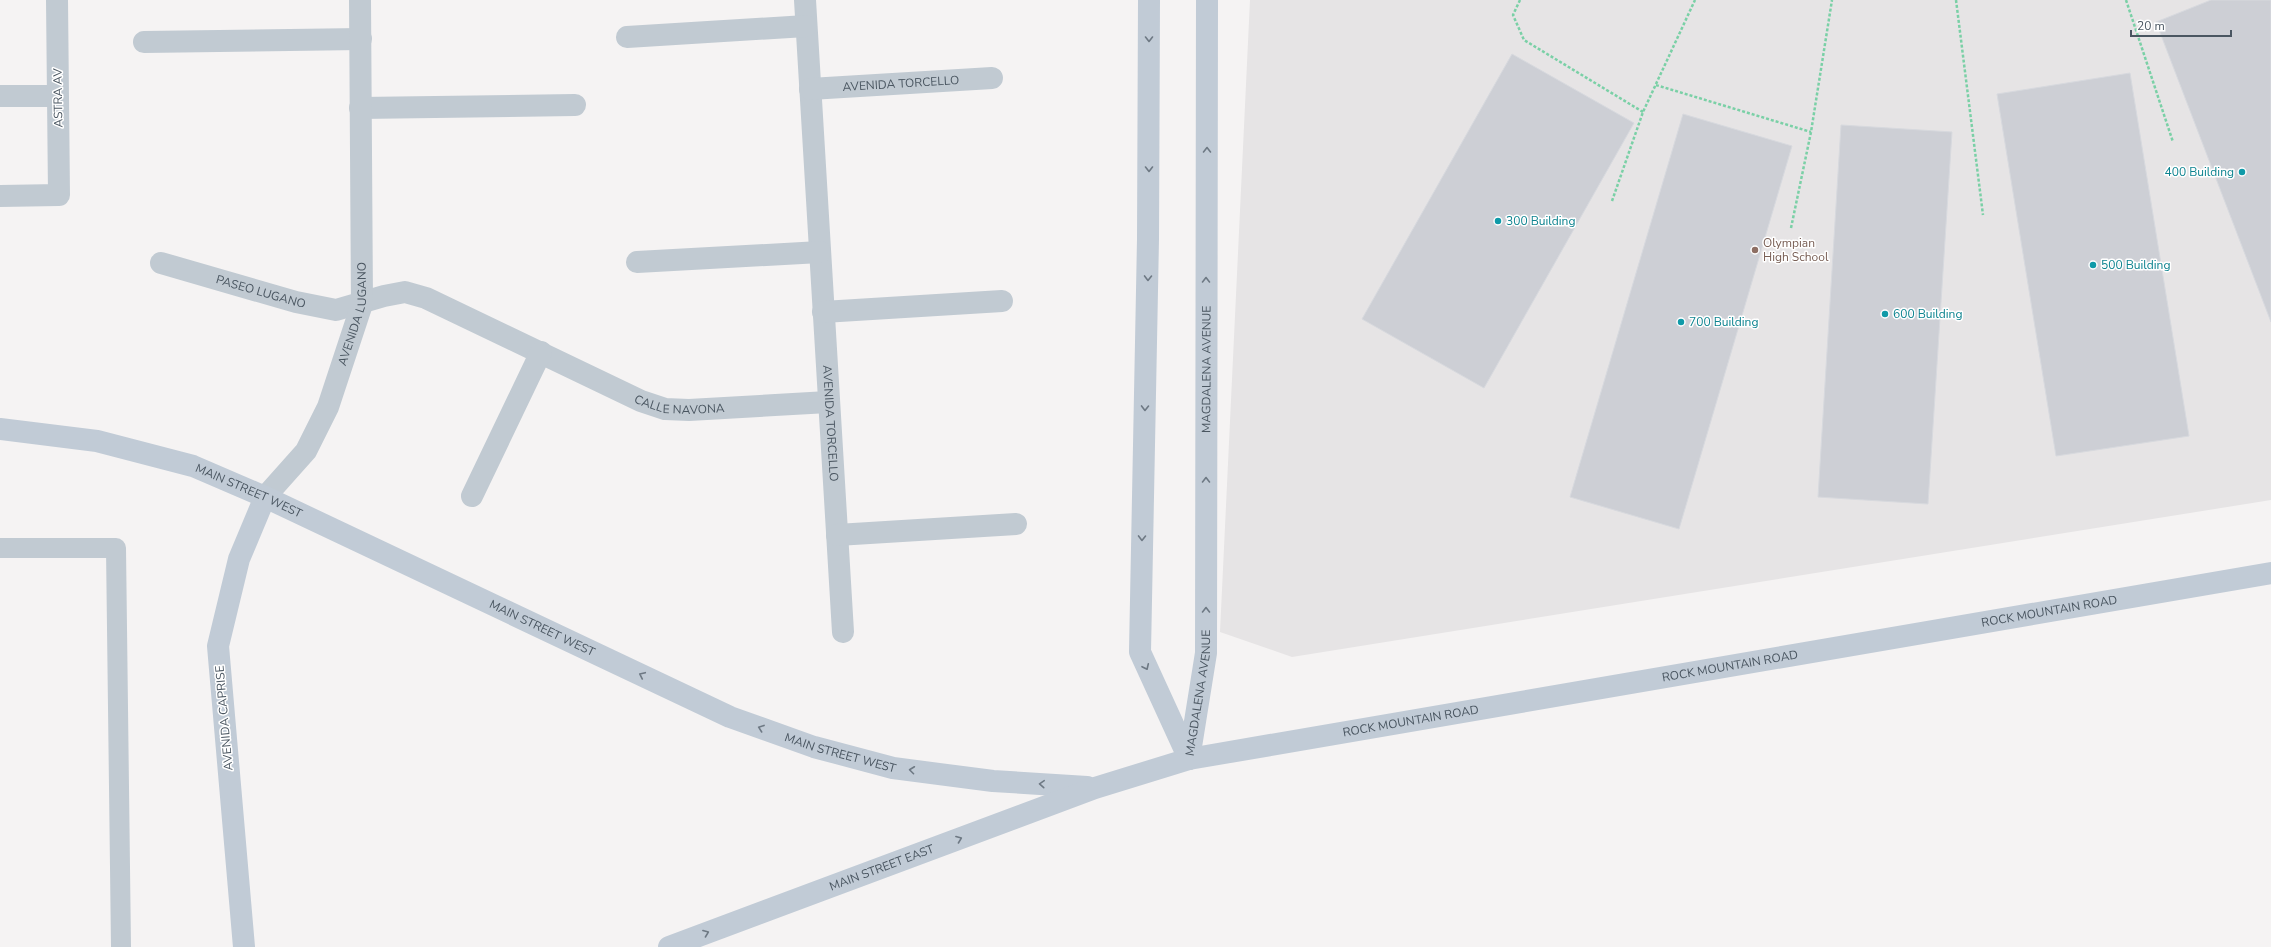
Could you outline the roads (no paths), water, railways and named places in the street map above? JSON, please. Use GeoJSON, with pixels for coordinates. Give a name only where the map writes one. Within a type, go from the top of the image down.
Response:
{"type":"FeatureCollection","features":[{"type":"Feature","properties":{"kind":"street","name":"ASTRA AV"},"geometry":{"type":"LineString","coordinates":[[0,196],[59,195],[57,0]]}},
{"type":"Feature","properties":{"kind":"street","name":"AVENIDA LUGANO"},"geometry":{"type":"LineString","coordinates":[[265,497],[306,451],[328,407],[362,304],[360,0]]}},
{"type":"Feature","properties":{"kind":"street","name":"AVENIDA TORCELLO"},"geometry":{"type":"LineString","coordinates":[[805,0],[843,632]]}},
{"type":"Feature","properties":{"kind":"street","name":"MAGDALENA AVENUE"},"geometry":{"type":"LineString","coordinates":[[1149,0],[1148,247],[1140,652],[1189,759]]}},
{"type":"Feature","properties":{"kind":"street","name":"MAGDALENA AVENUE"},"geometry":{"type":"LineString","coordinates":[[1189,759],[1206,653],[1207,0]]}},
{"type":"Feature","properties":{"kind":"street"},"geometry":{"type":"LineString","coordinates":[[627,37],[806,26]]}},
{"type":"Feature","properties":{"kind":"street"},"geometry":{"type":"LineString","coordinates":[[144,42],[361,39]]}},
{"type":"Feature","properties":{"kind":"street","name":"AVENIDA TORCELLO"},"geometry":{"type":"LineString","coordinates":[[810,89],[992,78]]}},
{"type":"Feature","properties":{"kind":"street"},"geometry":{"type":"LineString","coordinates":[[0,96],[57,96]]}},
{"type":"Feature","properties":{"kind":"street"},"geometry":{"type":"LineString","coordinates":[[360,108],[575,105]]}},
{"type":"Feature","properties":{"kind":"street"},"geometry":{"type":"LineString","coordinates":[[637,262],[820,252]]}},
{"type":"Feature","properties":{"kind":"street","name":"PASEO LUGANO"},"geometry":{"type":"LineString","coordinates":[[161,263],[313,306],[336,310],[362,304]]}},
{"type":"Feature","properties":{"kind":"street","name":"CALLE NAVONA"},"geometry":{"type":"LineString","coordinates":[[362,304],[384,296],[405,292],[426,298],[641,401],[665,409],[689,410],[828,402]]}},
{"type":"Feature","properties":{"kind":"street"},"geometry":{"type":"LineString","coordinates":[[823,312],[1002,301]]}},
{"type":"Feature","properties":{"kind":"street"},"geometry":{"type":"LineString","coordinates":[[472,496],[541,352]]}},
{"type":"Feature","properties":{"kind":"street","name":"MAIN STREET WEST"},"geometry":{"type":"LineString","coordinates":[[0,429],[98,440],[192,466],[265,497],[730,717],[814,747],[893,768],[993,781],[1094,788]]}},
{"type":"Feature","properties":{"kind":"street","name":"AVENIDA CAPRISE"},"geometry":{"type":"LineString","coordinates":[[244,947],[218,646],[239,559],[265,497]]}},
{"type":"Feature","properties":{"kind":"street"},"geometry":{"type":"LineString","coordinates":[[837,535],[1016,524]]}},
{"type":"Feature","properties":{"kind":"street","name":"ROCK MOUNTAIN ROAD"},"geometry":{"type":"LineString","coordinates":[[1094,788],[1189,759],[2271,573]]}},
{"type":"Feature","properties":{"kind":"street","name":"MAIN STREET EAST"},"geometry":{"type":"LineString","coordinates":[[670,947],[1094,788]]}},
{"type":"Feature","properties":{"kind":"lane"},"geometry":{"type":"LineString","coordinates":[[0,548],[116,548],[121,947]]}},
{"type":"Feature","properties":{"kind":"place","name":"400 Building"},"geometry":{"type":"Point","coordinates":[2242,172]}},
{"type":"Feature","properties":{"kind":"place","name":"300 Building"},"geometry":{"type":"Point","coordinates":[1498,221]}},
{"type":"Feature","properties":{"kind":"place","name":"Olympian High School"},"geometry":{"type":"Point","coordinates":[1755,250]}},
{"type":"Feature","properties":{"kind":"place","name":"500 Building"},"geometry":{"type":"Point","coordinates":[2093,265]}},
{"type":"Feature","properties":{"kind":"place","name":"600 Building"},"geometry":{"type":"Point","coordinates":[1885,314]}},
{"type":"Feature","properties":{"kind":"place","name":"700 Building"},"geometry":{"type":"Point","coordinates":[1681,322]}}]}
